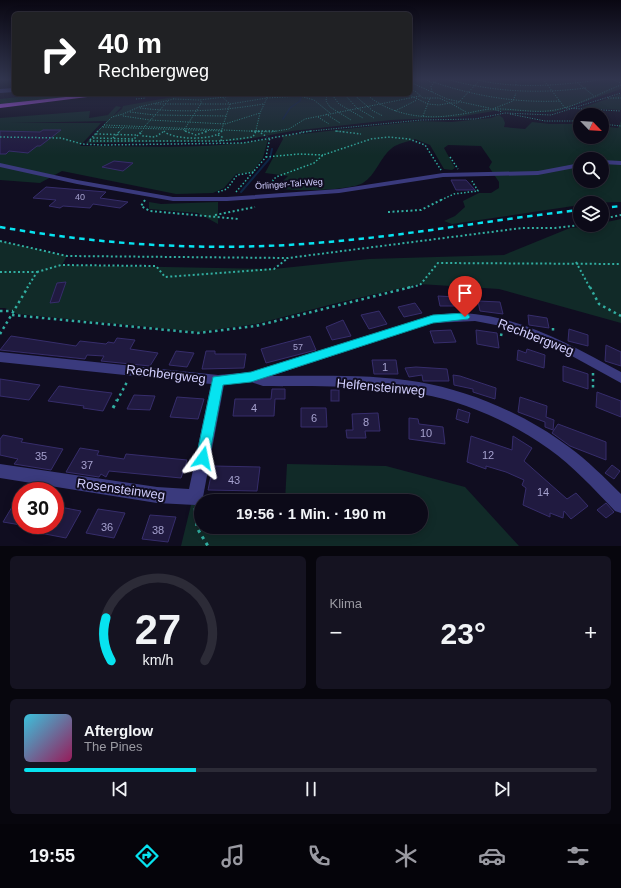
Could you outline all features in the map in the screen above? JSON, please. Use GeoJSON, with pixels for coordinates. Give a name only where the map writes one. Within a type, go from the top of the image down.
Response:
{"type":"FeatureCollection","features":[{"type":"Feature","properties":{"kind":"main road"},"geometry":{"type":"LineString","coordinates":[[0,106],[14,104]]}},
{"type":"Feature","properties":{"kind":"street"},"geometry":{"type":"LineString","coordinates":[[609,162],[621,163]]}},
{"type":"Feature","properties":{"kind":"street","name":"Örlinger-Tal-Weg"},"geometry":{"type":"LineString","coordinates":[[0,165],[148,196],[173,199],[227,199],[339,191],[443,175],[538,173],[573,166]]}},
{"type":"Feature","properties":{"kind":"street","name":"Rechbergweg"},"geometry":{"type":"LineString","coordinates":[[0,357],[218,380],[251,377],[433,319],[475,317],[502,322],[565,347],[595,362],[621,378]]}},
{"type":"Feature","properties":{"kind":"street","name":"Helfensteinweg"},"geometry":{"type":"LineString","coordinates":[[251,377],[263,381],[410,387],[463,400],[494,411],[544,438],[574,460],[621,505]]}},
{"type":"Feature","properties":{"kind":"street"},"geometry":{"type":"LineString","coordinates":[[195,494],[218,380]]}},
{"type":"Feature","properties":{"kind":"street","name":"Rosensteinweg"},"geometry":{"type":"LineString","coordinates":[[0,471],[157,495],[194,497]]}},
{"type":"Feature","properties":{"kind":"path"},"geometry":{"type":"LineString","coordinates":[[152,104],[139,107],[112,117],[89,141],[221,141],[253,137],[264,104]]}},
{"type":"Feature","properties":{"kind":"path"},"geometry":{"type":"LineString","coordinates":[[158,104],[216,104]]}},
{"type":"Feature","properties":{"kind":"path"},"geometry":{"type":"LineString","coordinates":[[164,131],[169,136],[195,137],[218,135],[223,131],[230,104]]}},
{"type":"Feature","properties":{"kind":"path"},"geometry":{"type":"LineString","coordinates":[[139,107],[159,110],[196,111],[229,110],[261,104]]}},
{"type":"Feature","properties":{"kind":"path"},"geometry":{"type":"LineString","coordinates":[[319,104],[330,114]]}},
{"type":"Feature","properties":{"kind":"path"},"geometry":{"type":"LineString","coordinates":[[328,104],[351,120]]}},
{"type":"Feature","properties":{"kind":"path"},"geometry":{"type":"LineString","coordinates":[[340,104],[363,118]]}},
{"type":"Feature","properties":{"kind":"path"},"geometry":{"type":"LineString","coordinates":[[354,104],[374,118]]}},
{"type":"Feature","properties":{"kind":"path"},"geometry":{"type":"LineString","coordinates":[[104,126],[208,131],[256,130],[271,132],[289,129],[305,119],[374,104]]}},
{"type":"Feature","properties":{"kind":"path"},"geometry":{"type":"LineString","coordinates":[[378,104],[395,111],[423,116],[450,116],[492,109],[542,111],[565,108],[573,109]]}},
{"type":"Feature","properties":{"kind":"path"},"geometry":{"type":"LineString","coordinates":[[395,111],[408,104]]}},
{"type":"Feature","properties":{"kind":"path"},"geometry":{"type":"LineString","coordinates":[[423,116],[428,104]]}},
{"type":"Feature","properties":{"kind":"path"},"geometry":{"type":"LineString","coordinates":[[453,104],[467,113]]}},
{"type":"Feature","properties":{"kind":"path"},"geometry":{"type":"LineString","coordinates":[[468,104],[492,109],[525,119],[550,123],[573,121]]}},
{"type":"Feature","properties":{"kind":"path"},"geometry":{"type":"LineString","coordinates":[[492,109],[504,104]]}},
{"type":"Feature","properties":{"kind":"path"},"geometry":{"type":"LineString","coordinates":[[562,104],[565,108]]}},
{"type":"Feature","properties":{"kind":"path"},"geometry":{"type":"LineString","coordinates":[[565,108],[574,104]]}},
{"type":"Feature","properties":{"kind":"path"},"geometry":{"type":"LineString","coordinates":[[577,108],[588,104]]}},
{"type":"Feature","properties":{"kind":"path"},"geometry":{"type":"LineString","coordinates":[[132,141],[163,105]]}},
{"type":"Feature","properties":{"kind":"path"},"geometry":{"type":"LineString","coordinates":[[185,129],[200,105]]}},
{"type":"Feature","properties":{"kind":"path"},"geometry":{"type":"LineString","coordinates":[[366,106],[383,116]]}},
{"type":"Feature","properties":{"kind":"path"},"geometry":{"type":"LineString","coordinates":[[0,137],[61,138],[82,144],[153,145],[243,143],[292,133],[421,120],[474,119],[505,113],[551,115],[573,109]]}},
{"type":"Feature","properties":{"kind":"path"},"geometry":{"type":"LineString","coordinates":[[609,110],[621,111]]}},
{"type":"Feature","properties":{"kind":"path"},"geometry":{"type":"LineString","coordinates":[[128,112],[154,115],[227,116]]}},
{"type":"Feature","properties":{"kind":"path"},"geometry":{"type":"LineString","coordinates":[[123,114],[126,117],[150,120],[225,124],[260,113]]}},
{"type":"Feature","properties":{"kind":"path"},"geometry":{"type":"LineString","coordinates":[[326,114],[340,123]]}},
{"type":"Feature","properties":{"kind":"path"},"geometry":{"type":"LineString","coordinates":[[317,116],[329,124]]}},
{"type":"Feature","properties":{"kind":"path"},"geometry":{"type":"LineString","coordinates":[[609,125],[621,126]]}},
{"type":"Feature","properties":{"kind":"path"},"geometry":{"type":"LineString","coordinates":[[104,126],[164,131],[185,129]]}},
{"type":"Feature","properties":{"kind":"path"},"geometry":{"type":"LineString","coordinates":[[113,138],[123,128]]}},
{"type":"Feature","properties":{"kind":"path"},"geometry":{"type":"LineString","coordinates":[[185,129],[185,132],[191,134],[201,134],[208,131]]}},
{"type":"Feature","properties":{"kind":"path"},"geometry":{"type":"LineString","coordinates":[[197,130],[223,131]]}},
{"type":"Feature","properties":{"kind":"path"},"geometry":{"type":"LineString","coordinates":[[256,130],[264,136],[270,137]]}},
{"type":"Feature","properties":{"kind":"path"},"geometry":{"type":"LineString","coordinates":[[332,130],[361,134]]}},
{"type":"Feature","properties":{"kind":"path"},"geometry":{"type":"LineString","coordinates":[[151,142],[158,134],[164,131]]}},
{"type":"Feature","properties":{"kind":"path"},"geometry":{"type":"LineString","coordinates":[[140,133],[143,136],[155,137]]}},
{"type":"Feature","properties":{"kind":"path"},"geometry":{"type":"LineString","coordinates":[[96,134],[137,135]]}},
{"type":"Feature","properties":{"kind":"path"},"geometry":{"type":"LineString","coordinates":[[218,135],[222,137],[221,141]]}},
{"type":"Feature","properties":{"kind":"path"},"geometry":{"type":"LineString","coordinates":[[193,141],[195,137]]}},
{"type":"Feature","properties":{"kind":"path"},"geometry":{"type":"LineString","coordinates":[[238,195],[233,195],[266,157],[270,137]]}},
{"type":"Feature","properties":{"kind":"path"},"geometry":{"type":"LineString","coordinates":[[266,157],[299,154],[323,155],[371,139],[388,137],[409,139],[425,145],[443,175]]}},
{"type":"Feature","properties":{"kind":"path"},"geometry":{"type":"LineString","coordinates":[[92,138],[134,139]]}},
{"type":"Feature","properties":{"kind":"path"},"geometry":{"type":"LineString","coordinates":[[268,189],[272,186],[273,180],[276,177],[299,170],[314,163],[323,155]]}},
{"type":"Feature","properties":{"kind":"path"},"geometry":{"type":"LineString","coordinates":[[450,157],[458,167],[459,174]]}},
{"type":"Feature","properties":{"kind":"path"},"geometry":{"type":"LineString","coordinates":[[216,193],[227,189],[237,175],[254,172]]}},
{"type":"Feature","properties":{"kind":"path"},"geometry":{"type":"LineString","coordinates":[[388,212],[421,210],[454,194],[478,191],[468,174]]}},
{"type":"Feature","properties":{"kind":"path"},"geometry":{"type":"LineString","coordinates":[[148,196],[141,206],[150,211],[212,215],[239,219]]}},
{"type":"Feature","properties":{"kind":"path"},"geometry":{"type":"LineString","coordinates":[[212,215],[255,207]]}},
{"type":"Feature","properties":{"kind":"path"},"geometry":{"type":"LineString","coordinates":[[609,218],[621,215]]}},
{"type":"Feature","properties":{"kind":"path"},"geometry":{"type":"LineString","coordinates":[[0,241],[67,256],[288,258],[516,229],[555,228],[573,225]]}},
{"type":"Feature","properties":{"kind":"path"},"geometry":{"type":"LineString","coordinates":[[0,272],[37,272],[61,265],[156,266],[165,277],[274,269],[288,258]]}},
{"type":"Feature","properties":{"kind":"path"},"geometry":{"type":"LineString","coordinates":[[12,315],[198,333],[256,326],[420,285],[438,263],[576,262],[621,264]]}},
{"type":"Feature","properties":{"kind":"path"},"geometry":{"type":"LineString","coordinates":[[576,262],[599,304],[621,316]]}},
{"type":"Feature","properties":{"kind":"path"},"geometry":{"type":"LineString","coordinates":[[0,334],[37,272]]}},
{"type":"Feature","properties":{"kind":"path"},"geometry":{"type":"LineString","coordinates":[[0,311],[13,311]]}},
{"type":"Feature","properties":{"kind":"path"},"geometry":{"type":"LineString","coordinates":[[593,390],[593,366],[595,362]]}},
{"type":"Feature","properties":{"kind":"path"},"geometry":{"type":"LineString","coordinates":[[113,408],[134,370]]}},
{"type":"Feature","properties":{"kind":"path"},"geometry":{"type":"LineString","coordinates":[[201,534],[208,546]]}},
{"type":"Feature","properties":{"kind":"green space"},"geometry":{"type":"Polygon","coordinates":[[[131,104],[577,104],[555,112],[494,111],[458,117],[391,120],[292,131],[237,141],[86,143],[107,121],[11,123],[101,123],[80,146],[198,146],[222,145],[268,139],[263,158],[252,172],[236,174],[224,188],[213,193],[176,194],[62,171],[40,183],[0,180],[0,118],[90,111],[89,118],[108,115],[116,106],[121,107],[113,116],[122,109],[123,106],[131,104]]]}},
{"type":"Feature","properties":{"kind":"green space"},"geometry":{"type":"Polygon","coordinates":[[[591,104],[621,104],[621,110],[609,109],[609,108],[581,108],[591,104]]]}},
{"type":"Feature","properties":{"kind":"green space"},"geometry":{"type":"Polygon","coordinates":[[[499,115],[503,118],[505,123],[504,127],[525,129],[532,122],[573,124],[573,144],[609,144],[609,127],[618,128],[621,121],[621,202],[609,202],[609,196],[573,196],[573,206],[452,224],[444,221],[455,216],[465,207],[463,201],[479,193],[491,193],[499,188],[499,182],[489,167],[492,162],[481,146],[448,145],[444,148],[455,168],[452,170],[444,169],[430,145],[415,139],[394,146],[384,156],[375,171],[367,180],[356,186],[323,190],[281,189],[282,182],[288,176],[265,173],[283,139],[282,136],[420,121],[452,122],[491,118],[499,115]]]}},
{"type":"Feature","properties":{"kind":"green space"},"geometry":{"type":"Polygon","coordinates":[[[149,202],[161,204],[218,202],[218,224],[198,213],[149,209],[149,202]]]}},
{"type":"Feature","properties":{"kind":"green space"},"geometry":{"type":"Polygon","coordinates":[[[621,219],[621,323],[499,289],[419,284],[256,324],[198,332],[17,314],[5,308],[0,308],[0,241],[67,256],[62,265],[274,269],[369,259],[504,255],[570,228],[573,228],[573,232],[609,232],[609,222],[621,219]]]}},
{"type":"Feature","properties":{"kind":"green space"},"geometry":{"type":"Polygon","coordinates":[[[287,464],[386,466],[465,487],[519,546],[181,546],[191,505],[194,505],[194,534],[428,534],[428,494],[285,494],[287,464]]]}},
{"type":"Feature","properties":{"kind":"building"},"geometry":{"type":"Polygon","coordinates":[[[43,130],[61,130],[28,153],[9,151],[6,154],[0,154],[0,131],[40,132],[43,130]]]}},
{"type":"Feature","properties":{"kind":"building"},"geometry":{"type":"Polygon","coordinates":[[[114,161],[133,163],[123,171],[102,167],[114,161]]]}},
{"type":"Feature","properties":{"kind":"building"},"geometry":{"type":"Polygon","coordinates":[[[451,180],[466,180],[475,190],[456,190],[451,180]]]}},
{"type":"Feature","properties":{"kind":"building"},"geometry":{"type":"Polygon","coordinates":[[[46,187],[106,192],[100,198],[128,202],[120,208],[93,204],[90,208],[63,206],[60,208],[49,206],[56,200],[33,198],[46,187]]]}},
{"type":"Feature","properties":{"kind":"building"},"geometry":{"type":"Polygon","coordinates":[[[66,282],[59,302],[50,303],[57,283],[66,282]]]}},
{"type":"Feature","properties":{"kind":"building"},"geometry":{"type":"Polygon","coordinates":[[[438,296],[457,297],[459,306],[440,306],[438,296]]]}},
{"type":"Feature","properties":{"kind":"building"},"geometry":{"type":"Polygon","coordinates":[[[478,301],[500,302],[503,314],[480,311],[478,301]]]}},
{"type":"Feature","properties":{"kind":"building"},"geometry":{"type":"Polygon","coordinates":[[[415,303],[422,313],[404,317],[398,307],[415,303]]]}},
{"type":"Feature","properties":{"kind":"building"},"geometry":{"type":"Polygon","coordinates":[[[379,311],[387,324],[369,329],[361,315],[379,311]]]}},
{"type":"Feature","properties":{"kind":"building"},"geometry":{"type":"Polygon","coordinates":[[[528,315],[547,318],[549,328],[529,325],[528,315]]]}},
{"type":"Feature","properties":{"kind":"building"},"geometry":{"type":"Polygon","coordinates":[[[343,320],[351,336],[332,340],[326,327],[343,320]]]}},
{"type":"Feature","properties":{"kind":"building"},"geometry":{"type":"Polygon","coordinates":[[[569,329],[588,335],[588,346],[568,341],[569,329]]]}},
{"type":"Feature","properties":{"kind":"building"},"geometry":{"type":"Polygon","coordinates":[[[451,330],[456,342],[434,343],[430,331],[451,330]]]}},
{"type":"Feature","properties":{"kind":"building"},"geometry":{"type":"Polygon","coordinates":[[[476,330],[497,333],[499,348],[477,344],[476,330]]]}},
{"type":"Feature","properties":{"kind":"building"},"geometry":{"type":"Polygon","coordinates":[[[11,336],[76,346],[80,341],[106,344],[108,342],[114,343],[117,338],[135,340],[130,349],[158,353],[150,366],[101,361],[104,356],[87,355],[85,359],[0,350],[11,336]]]}},
{"type":"Feature","properties":{"kind":"building"},"geometry":{"type":"Polygon","coordinates":[[[310,336],[316,350],[266,363],[261,349],[310,336]]]}},
{"type":"Feature","properties":{"kind":"building"},"geometry":{"type":"Polygon","coordinates":[[[606,345],[621,352],[621,366],[605,361],[606,345]]]}},
{"type":"Feature","properties":{"kind":"building"},"geometry":{"type":"Polygon","coordinates":[[[527,349],[545,355],[544,368],[517,360],[518,350],[526,353],[527,349]]]}},
{"type":"Feature","properties":{"kind":"building"},"geometry":{"type":"Polygon","coordinates":[[[176,351],[194,353],[187,367],[169,365],[176,351]]]}},
{"type":"Feature","properties":{"kind":"building"},"geometry":{"type":"Polygon","coordinates":[[[206,351],[215,351],[215,354],[246,354],[244,368],[202,369],[206,351]]]}},
{"type":"Feature","properties":{"kind":"building"},"geometry":{"type":"Polygon","coordinates":[[[372,360],[396,360],[398,374],[374,374],[372,360]]]}},
{"type":"Feature","properties":{"kind":"building"},"geometry":{"type":"Polygon","coordinates":[[[563,366],[588,374],[588,389],[563,381],[563,366]]]}},
{"type":"Feature","properties":{"kind":"building"},"geometry":{"type":"Polygon","coordinates":[[[416,367],[447,369],[449,381],[423,381],[422,375],[409,377],[405,368],[416,367]]]}},
{"type":"Feature","properties":{"kind":"building"},"geometry":{"type":"Polygon","coordinates":[[[453,375],[496,388],[495,399],[473,392],[473,389],[454,385],[453,375]]]}},
{"type":"Feature","properties":{"kind":"building"},"geometry":{"type":"Polygon","coordinates":[[[0,379],[40,385],[29,400],[0,396],[0,379]]]}},
{"type":"Feature","properties":{"kind":"building"},"geometry":{"type":"Polygon","coordinates":[[[59,386],[112,393],[103,411],[83,408],[84,406],[48,401],[59,386]]]}},
{"type":"Feature","properties":{"kind":"building"},"geometry":{"type":"Polygon","coordinates":[[[272,389],[285,389],[285,399],[275,399],[274,416],[233,416],[235,399],[271,399],[272,389]]]}},
{"type":"Feature","properties":{"kind":"building"},"geometry":{"type":"Polygon","coordinates":[[[331,390],[339,390],[339,401],[331,401],[331,390]]]}},
{"type":"Feature","properties":{"kind":"building"},"geometry":{"type":"Polygon","coordinates":[[[597,392],[621,401],[621,417],[596,407],[597,392]]]}},
{"type":"Feature","properties":{"kind":"building"},"geometry":{"type":"Polygon","coordinates":[[[134,395],[155,396],[150,410],[127,409],[134,395]]]}},
{"type":"Feature","properties":{"kind":"building"},"geometry":{"type":"Polygon","coordinates":[[[177,397],[204,399],[198,419],[170,417],[177,397]]]}},
{"type":"Feature","properties":{"kind":"building"},"geometry":{"type":"Polygon","coordinates":[[[520,397],[547,406],[546,417],[554,420],[553,430],[545,427],[545,422],[518,412],[520,397]]]}},
{"type":"Feature","properties":{"kind":"building"},"geometry":{"type":"Polygon","coordinates":[[[301,408],[326,408],[327,427],[301,427],[301,408]]]}},
{"type":"Feature","properties":{"kind":"building"},"geometry":{"type":"Polygon","coordinates":[[[458,409],[470,413],[468,423],[456,419],[458,409]]]}},
{"type":"Feature","properties":{"kind":"building"},"geometry":{"type":"Polygon","coordinates":[[[378,413],[380,431],[365,431],[366,438],[347,438],[346,430],[353,430],[352,414],[378,413]]]}},
{"type":"Feature","properties":{"kind":"building"},"geometry":{"type":"Polygon","coordinates":[[[409,418],[418,419],[419,424],[443,427],[445,444],[409,439],[409,418]]]}},
{"type":"Feature","properties":{"kind":"building"},"geometry":{"type":"Polygon","coordinates":[[[558,424],[606,442],[606,460],[570,446],[552,433],[558,424]]]}},
{"type":"Feature","properties":{"kind":"building"},"geometry":{"type":"Polygon","coordinates":[[[3,435],[23,439],[21,442],[63,449],[51,470],[14,464],[18,459],[0,455],[0,439],[3,435]]]}},
{"type":"Feature","properties":{"kind":"building"},"geometry":{"type":"Polygon","coordinates":[[[471,436],[512,450],[513,436],[532,448],[524,461],[567,499],[576,493],[588,506],[571,519],[564,511],[563,518],[550,513],[550,517],[523,505],[526,488],[522,485],[524,480],[506,472],[486,466],[486,469],[467,462],[471,436]]]}},
{"type":"Feature","properties":{"kind":"building"},"geometry":{"type":"Polygon","coordinates":[[[80,448],[99,451],[97,455],[124,459],[126,454],[187,460],[181,478],[109,471],[106,477],[101,474],[99,477],[66,472],[80,448]]]}},
{"type":"Feature","properties":{"kind":"building"},"geometry":{"type":"Polygon","coordinates":[[[612,465],[620,471],[614,479],[605,473],[612,465]]]}},
{"type":"Feature","properties":{"kind":"building"},"geometry":{"type":"Polygon","coordinates":[[[213,466],[260,467],[257,491],[208,490],[213,466]]]}},
{"type":"Feature","properties":{"kind":"building"},"geometry":{"type":"Polygon","coordinates":[[[606,503],[614,512],[606,518],[597,510],[606,503]]]}},
{"type":"Feature","properties":{"kind":"building"},"geometry":{"type":"Polygon","coordinates":[[[12,507],[12,524],[3,522],[12,507]]]}},
{"type":"Feature","properties":{"kind":"building"},"geometry":{"type":"Polygon","coordinates":[[[64,508],[81,511],[66,538],[45,534],[64,534],[64,508]]]}},
{"type":"Feature","properties":{"kind":"building"},"geometry":{"type":"Polygon","coordinates":[[[98,509],[125,513],[114,538],[86,533],[98,509]]]}},
{"type":"Feature","properties":{"kind":"building"},"geometry":{"type":"Polygon","coordinates":[[[150,515],[176,517],[168,542],[142,539],[150,515]]]}},
{"type":"Feature","properties":{"kind":"waterway"},"geometry":{"type":"LineString","coordinates":[[283,119],[290,108],[295,104]]}},
{"type":"Feature","properties":{"kind":"waterway"},"geometry":{"type":"LineString","coordinates":[[241,192],[270,158],[272,149]]}},
{"type":"Feature","properties":{"kind":"railway"},"geometry":{"type":"LineString","coordinates":[[609,207],[621,206]]}},
{"type":"Feature","properties":{"kind":"railway"},"geometry":{"type":"LineString","coordinates":[[0,227],[41,234],[123,243],[205,247],[246,247],[360,239],[573,211]]}},
{"type":"Feature","properties":{"kind":"route"},"geometry":{"type":"LineString","coordinates":[[203,458],[218,380],[251,377],[433,319],[465,317]]}}]}
